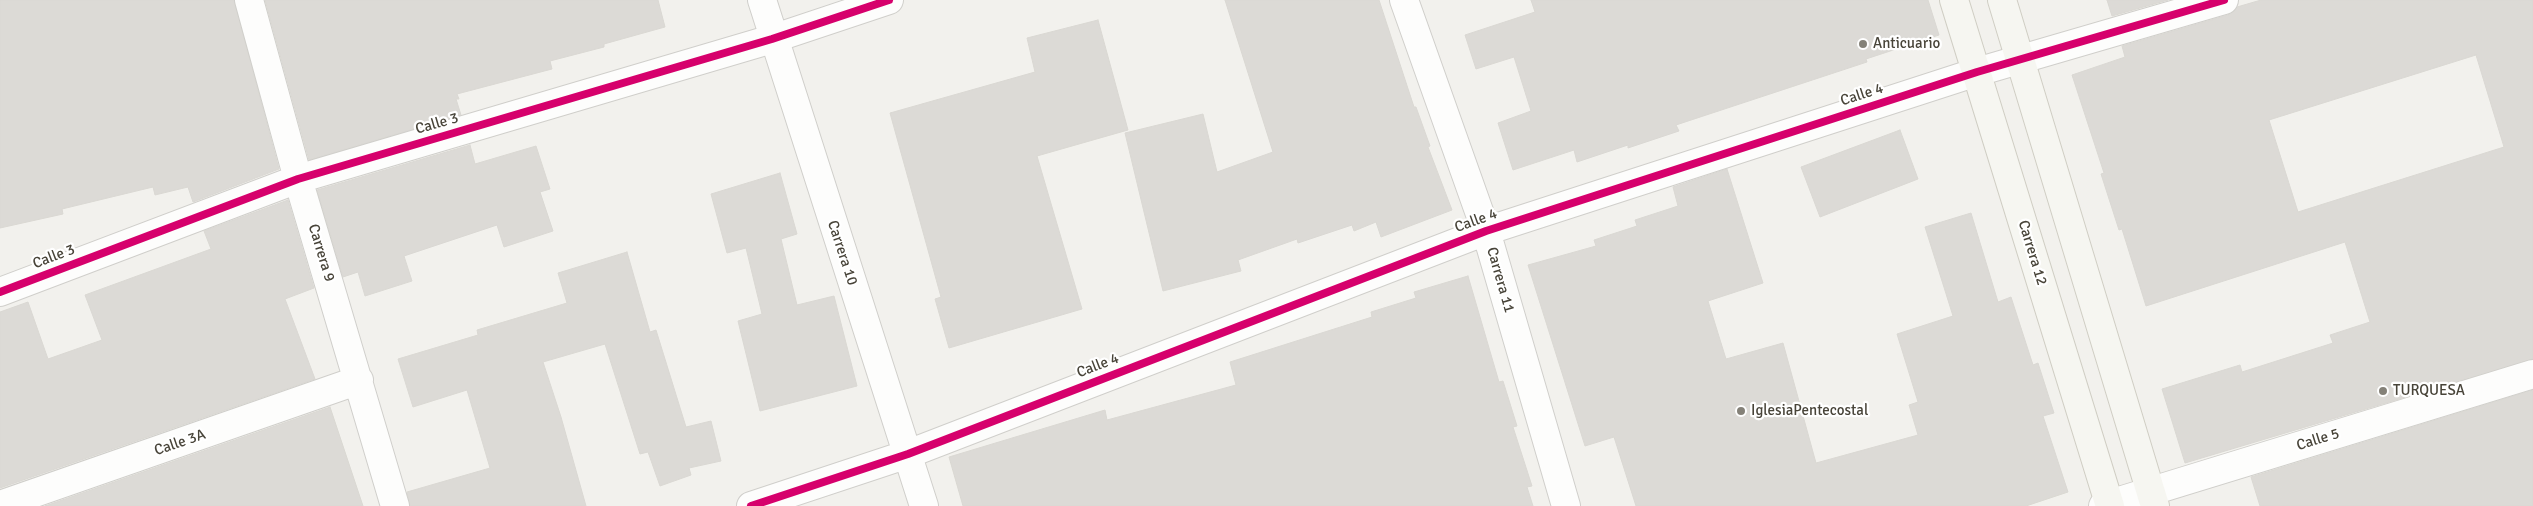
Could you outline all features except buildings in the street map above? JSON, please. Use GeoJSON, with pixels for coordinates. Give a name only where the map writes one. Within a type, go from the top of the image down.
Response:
{"type":"FeatureCollection","features":[{"type":"Feature","properties":{"kind":"street","name":"Carrera 9"},"geometry":{"type":"LineString","coordinates":[[249,0],[298,179],[396,506]]}},
{"type":"Feature","properties":{"kind":"street","name":"Carrera 10"},"geometry":{"type":"LineString","coordinates":[[762,0],[772,39],[924,506]]}},
{"type":"Feature","properties":{"kind":"street","name":"Calle 3"},"geometry":{"type":"LineString","coordinates":[[0,292],[298,179],[772,39],[889,0]]}},
{"type":"Feature","properties":{"kind":"street","name":"Carrera 11"},"geometry":{"type":"LineString","coordinates":[[1404,0],[1486,231],[1566,506]]}},
{"type":"Feature","properties":{"kind":"street","name":"Carrera 12"},"geometry":{"type":"LineString","coordinates":[[1954,0],[2107,505]]}},
{"type":"Feature","properties":{"kind":"street"},"geometry":{"type":"LineString","coordinates":[[2002,0],[2153,498]]}},
{"type":"Feature","properties":{"kind":"street","name":"Calle 4"},"geometry":{"type":"LineString","coordinates":[[751,506],[908,454],[1486,231],[1977,72],[2224,0]]}},
{"type":"Feature","properties":{"kind":"street","name":"Calle 5"},"geometry":{"type":"LineString","coordinates":[[2107,505],[2153,498],[2533,374]]}},
{"type":"Feature","properties":{"kind":"street","name":"Calle 3A"},"geometry":{"type":"LineString","coordinates":[[0,505],[359,380]]}},
{"type":"Feature","properties":{"kind":"cycle path"},"geometry":{"type":"LineString","coordinates":[[0,292],[298,179],[772,39],[889,0]]}},
{"type":"Feature","properties":{"kind":"cycle path"},"geometry":{"type":"LineString","coordinates":[[751,506],[908,454],[1486,231],[1977,72],[2224,0]]}},
{"type":"Feature","properties":{"kind":"place","name":"Anticuario"},"geometry":{"type":"Point","coordinates":[1863,44]}},
{"type":"Feature","properties":{"kind":"place","name":"TURQUESA"},"geometry":{"type":"Point","coordinates":[2383,391]}},
{"type":"Feature","properties":{"kind":"place","name":"IglesiaPentecostal"},"geometry":{"type":"Point","coordinates":[1741,411]}}]}
